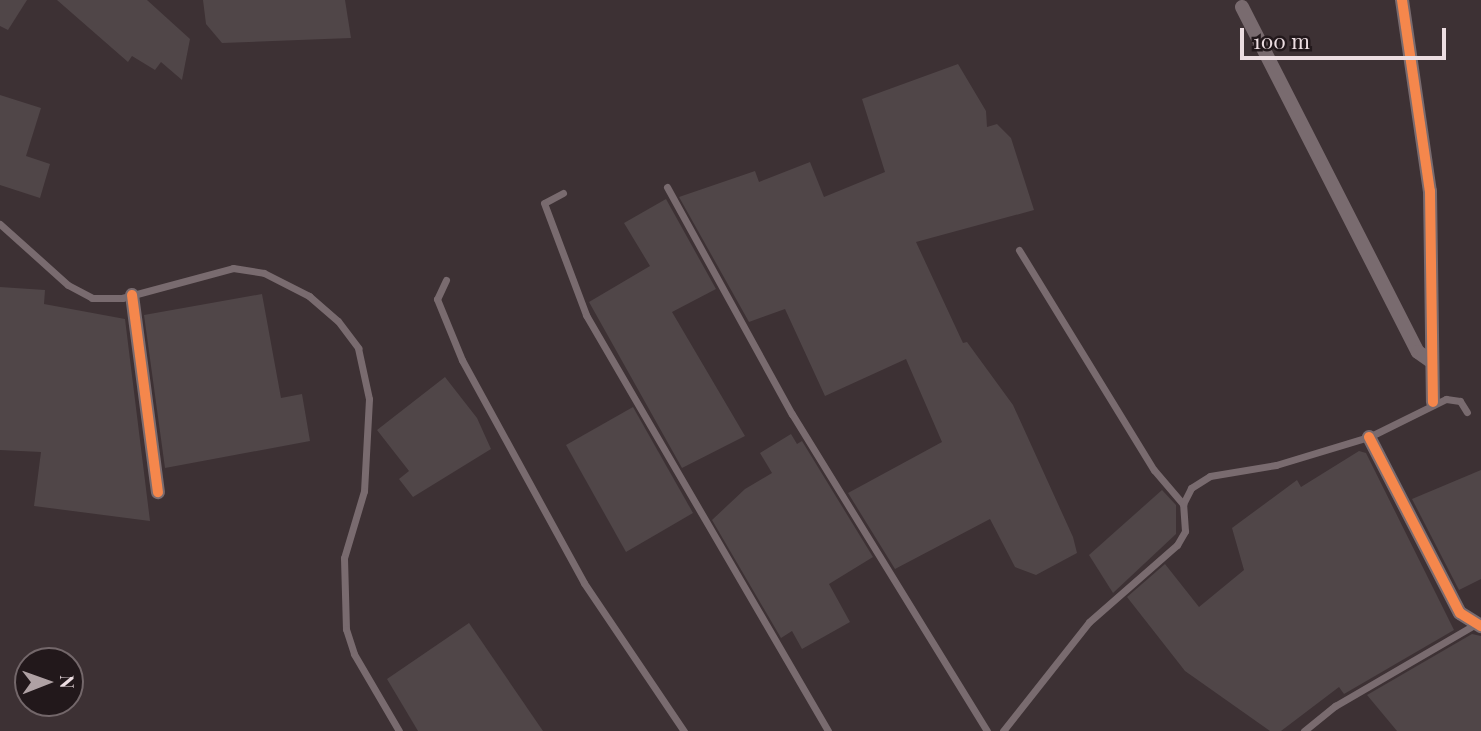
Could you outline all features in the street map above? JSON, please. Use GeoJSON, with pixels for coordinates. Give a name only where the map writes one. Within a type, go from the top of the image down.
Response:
{"type":"FeatureCollection","features":[{"type":"Feature","properties":{"kind":"street"},"geometry":{"type":"LineString","coordinates":[[1402,0],[1430,191],[1433,402]]}},
{"type":"Feature","properties":{"kind":"street"},"geometry":{"type":"LineString","coordinates":[[1242,7],[1418,352],[1431,361]]}},
{"type":"Feature","properties":{"kind":"street"},"geometry":{"type":"LineString","coordinates":[[132,295],[158,492]]}},
{"type":"Feature","properties":{"kind":"street"},"geometry":{"type":"LineString","coordinates":[[1369,437],[1460,613],[1477,625]]}},
{"type":"Feature","properties":{"kind":"lane"},"geometry":{"type":"LineString","coordinates":[[667,187],[792,414],[987,731]]}},
{"type":"Feature","properties":{"kind":"lane"},"geometry":{"type":"LineString","coordinates":[[563,193],[544,203],[586,315],[828,731]]}},
{"type":"Feature","properties":{"kind":"lane"},"geometry":{"type":"LineString","coordinates":[[0,224],[68,285],[92,298],[132,295],[208,272],[233,268],[264,273],[309,296],[358,348],[369,398],[364,491],[344,558],[346,629],[354,654],[399,731]]}},
{"type":"Feature","properties":{"kind":"lane"},"geometry":{"type":"LineString","coordinates":[[1019,250],[1154,470],[1183,504]]}},
{"type":"Feature","properties":{"kind":"lane"},"geometry":{"type":"LineString","coordinates":[[446,280],[438,299],[468,370],[579,573],[684,731]]}},
{"type":"Feature","properties":{"kind":"lane"},"geometry":{"type":"LineString","coordinates":[[1003,731],[1089,622],[1177,545],[1185,531],[1183,504],[1191,488],[1210,476],[1276,465],[1369,437],[1433,402],[1460,401],[1467,412]]}},
{"type":"Feature","properties":{"kind":"lane"},"geometry":{"type":"LineString","coordinates":[[1304,731],[1335,706],[1477,625]]}},
{"type":"Feature","properties":{"kind":"building"},"geometry":{"type":"Polygon","coordinates":[[[0,0],[27,0],[8,30],[0,26],[0,0]]]}},
{"type":"Feature","properties":{"kind":"building"},"geometry":{"type":"Polygon","coordinates":[[[57,0],[147,0],[190,39],[182,80],[161,62],[155,70],[132,56],[128,62],[57,0]]]}},
{"type":"Feature","properties":{"kind":"building"},"geometry":{"type":"Polygon","coordinates":[[[203,0],[345,0],[351,38],[222,43],[206,24],[203,0]]]}},
{"type":"Feature","properties":{"kind":"building"},"geometry":{"type":"Polygon","coordinates":[[[958,64],[986,111],[987,127],[997,124],[1011,138],[1034,210],[916,242],[963,343],[967,342],[1013,405],[1073,537],[1077,553],[1036,575],[1015,567],[990,519],[895,569],[848,493],[942,442],[906,359],[825,396],[785,309],[749,322],[679,197],[755,171],[759,182],[810,162],[824,197],[885,172],[862,99],[958,64]]]}},
{"type":"Feature","properties":{"kind":"building"},"geometry":{"type":"Polygon","coordinates":[[[0,95],[41,108],[26,156],[50,164],[40,198],[0,185],[0,95]]]}},
{"type":"Feature","properties":{"kind":"building"},"geometry":{"type":"Polygon","coordinates":[[[666,199],[716,289],[672,312],[745,436],[682,468],[589,302],[650,266],[624,223],[666,199]]]}},
{"type":"Feature","properties":{"kind":"building"},"geometry":{"type":"Polygon","coordinates":[[[0,287],[45,290],[44,304],[125,319],[150,521],[34,506],[41,452],[0,450],[0,287]]]}},
{"type":"Feature","properties":{"kind":"building"},"geometry":{"type":"Polygon","coordinates":[[[262,294],[281,398],[302,394],[310,441],[165,468],[144,315],[262,294]]]}},
{"type":"Feature","properties":{"kind":"building"},"geometry":{"type":"Polygon","coordinates":[[[445,377],[477,418],[491,449],[413,497],[399,479],[409,471],[377,430],[445,377]]]}},
{"type":"Feature","properties":{"kind":"building"},"geometry":{"type":"Polygon","coordinates":[[[633,407],[693,513],[626,552],[566,445],[633,407]]]}},
{"type":"Feature","properties":{"kind":"building"},"geometry":{"type":"Polygon","coordinates":[[[791,434],[797,444],[802,441],[873,557],[829,584],[850,622],[802,649],[792,631],[781,638],[712,520],[745,489],[772,473],[760,453],[791,434]]]}},
{"type":"Feature","properties":{"kind":"building"},"geometry":{"type":"Polygon","coordinates":[[[1359,451],[1366,453],[1454,630],[1344,694],[1339,687],[1281,731],[1270,731],[1185,671],[1127,597],[1165,564],[1199,607],[1244,570],[1232,528],[1297,480],[1301,487],[1359,451]]]}},
{"type":"Feature","properties":{"kind":"building"},"geometry":{"type":"Polygon","coordinates":[[[1481,470],[1481,579],[1459,590],[1412,499],[1481,470]]]}},
{"type":"Feature","properties":{"kind":"building"},"geometry":{"type":"Polygon","coordinates":[[[1162,490],[1176,505],[1176,534],[1113,593],[1089,555],[1162,490]]]}},
{"type":"Feature","properties":{"kind":"building"},"geometry":{"type":"Polygon","coordinates":[[[469,623],[543,731],[418,731],[387,679],[469,623]]]}},
{"type":"Feature","properties":{"kind":"building"},"geometry":{"type":"Polygon","coordinates":[[[1472,634],[1481,636],[1481,731],[1397,731],[1367,695],[1472,634]]]}},
{"type":"Feature","properties":{"kind":"cycle path"},"geometry":{"type":"LineString","coordinates":[[1402,0],[1430,191],[1433,402]]}},
{"type":"Feature","properties":{"kind":"cycle path"},"geometry":{"type":"LineString","coordinates":[[132,295],[158,492]]}},
{"type":"Feature","properties":{"kind":"cycle path"},"geometry":{"type":"LineString","coordinates":[[1369,437],[1460,613],[1481,626]]}}]}
